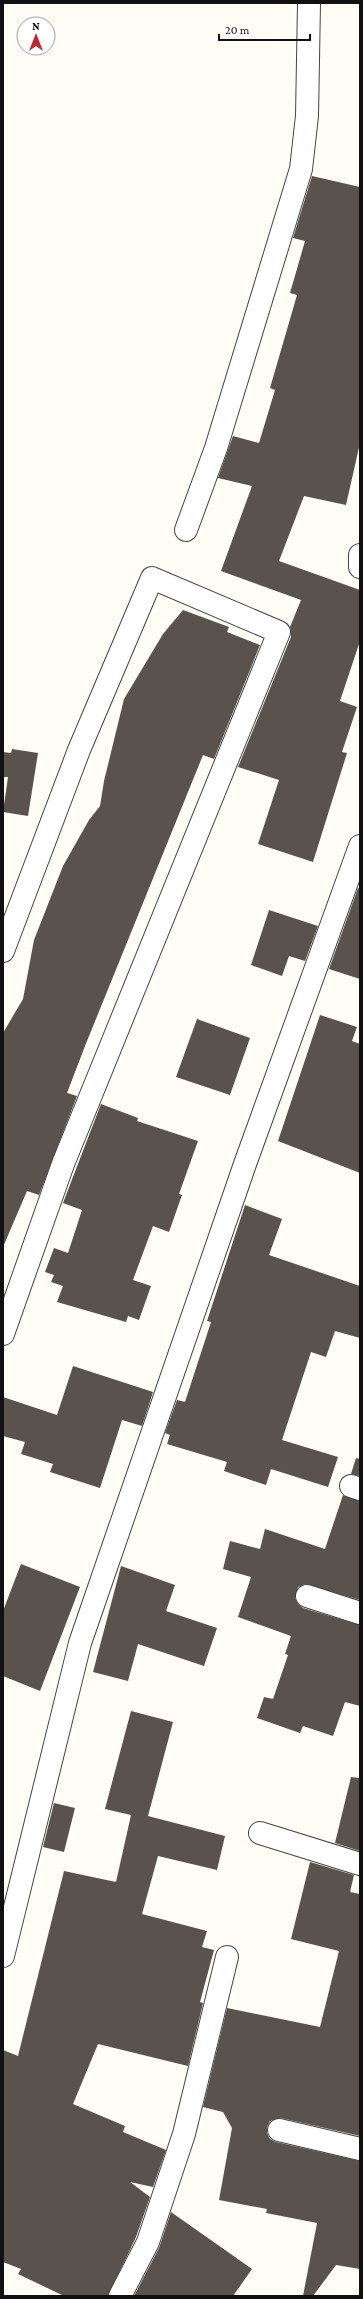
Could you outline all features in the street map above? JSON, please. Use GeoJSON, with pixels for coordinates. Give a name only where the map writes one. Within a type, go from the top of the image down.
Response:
{"type":"FeatureCollection","features":[{"type":"Feature","properties":{"kind":"street"},"geometry":{"type":"LineString","coordinates":[[186,530],[216,448],[301,169],[307,116],[309,3]]}},
{"type":"Feature","properties":{"kind":"street"},"geometry":{"type":"LineString","coordinates":[[360,555],[360,567]]}},
{"type":"Feature","properties":{"kind":"street"},"geometry":{"type":"LineString","coordinates":[[3,951],[79,750],[152,578],[279,632],[63,1164],[3,1334]]}},
{"type":"Feature","properties":{"kind":"street"},"geometry":{"type":"LineString","coordinates":[[3,1956],[80,1643],[245,1164],[360,846]]}},
{"type":"Feature","properties":{"kind":"street"},"geometry":{"type":"LineString","coordinates":[[307,1596],[360,1613]]}},
{"type":"Feature","properties":{"kind":"street"},"geometry":{"type":"LineString","coordinates":[[260,1833],[360,1864]]}},
{"type":"Feature","properties":{"kind":"street"},"geometry":{"type":"LineString","coordinates":[[120,2296],[148,2242],[184,2134],[227,1956]]}},
{"type":"Feature","properties":{"kind":"street"},"geometry":{"type":"LineString","coordinates":[[279,2130],[360,2149]]}},
{"type":"Feature","properties":{"kind":"building"},"geometry":{"type":"Polygon","coordinates":[[[312,176],[360,187],[360,443],[346,505],[304,496],[279,561],[360,590],[360,641],[340,701],[357,707],[342,752],[347,753],[313,862],[258,844],[279,780],[238,767],[291,637],[290,627],[301,600],[221,571],[252,486],[218,478],[233,436],[259,443],[275,390],[270,388],[297,295],[290,293],[305,241],[293,238],[312,176]]]}},
{"type":"Feature","properties":{"kind":"building"},"geometry":{"type":"Polygon","coordinates":[[[183,610],[229,627],[227,632],[260,645],[214,759],[203,755],[85,1046],[67,1093],[77,1096],[39,1195],[27,1191],[3,1247],[3,1033],[23,999],[34,940],[63,866],[89,820],[100,806],[104,781],[124,699],[163,634],[183,610]]]}},
{"type":"Feature","properties":{"kind":"building"},"geometry":{"type":"Polygon","coordinates":[[[12,749],[38,753],[28,816],[3,812],[8,777],[3,777],[3,752],[11,753],[12,749]]]}},
{"type":"Feature","properties":{"kind":"building"},"geometry":{"type":"Polygon","coordinates":[[[358,888],[360,889],[360,979],[329,969],[358,888]]]}},
{"type":"Feature","properties":{"kind":"building"},"geometry":{"type":"Polygon","coordinates":[[[269,910],[318,926],[305,961],[289,956],[282,976],[251,965],[269,910]]]}},
{"type":"Feature","properties":{"kind":"building"},"geometry":{"type":"Polygon","coordinates":[[[320,1015],[357,1027],[352,1041],[360,1044],[360,1173],[278,1141],[320,1015]]]}},
{"type":"Feature","properties":{"kind":"building"},"geometry":{"type":"Polygon","coordinates":[[[197,1019],[250,1038],[230,1095],[176,1077],[197,1019]]]}},
{"type":"Feature","properties":{"kind":"building"},"geometry":{"type":"Polygon","coordinates":[[[101,1104],[138,1118],[137,1121],[198,1141],[179,1194],[182,1195],[169,1232],[153,1226],[133,1280],[151,1286],[139,1320],[128,1316],[126,1322],[57,1302],[63,1286],[51,1282],[54,1275],[45,1272],[54,1248],[68,1253],[82,1210],[63,1203],[101,1104]]]}},
{"type":"Feature","properties":{"kind":"building"},"geometry":{"type":"Polygon","coordinates":[[[245,1205],[282,1219],[269,1255],[360,1286],[360,1338],[335,1331],[326,1357],[311,1352],[282,1440],[338,1457],[328,1487],[271,1469],[266,1485],[224,1471],[227,1462],[167,1444],[170,1435],[165,1433],[177,1400],[185,1402],[211,1322],[207,1321],[245,1205]]]}},
{"type":"Feature","properties":{"kind":"building"},"geometry":{"type":"Polygon","coordinates":[[[73,1366],[153,1392],[142,1426],[122,1420],[100,1488],[50,1472],[53,1464],[21,1454],[25,1442],[3,1436],[3,1397],[57,1415],[73,1366]]]}},
{"type":"Feature","properties":{"kind":"building"},"geometry":{"type":"Polygon","coordinates":[[[356,1458],[360,1459],[360,1476],[351,1474],[356,1458]]]}},
{"type":"Feature","properties":{"kind":"building"},"geometry":{"type":"Polygon","coordinates":[[[343,1495],[360,1501],[360,1600],[305,1584],[298,1587],[295,1598],[298,1604],[303,1608],[360,1625],[360,1706],[345,1702],[333,1736],[303,1726],[300,1733],[257,1718],[264,1697],[273,1699],[288,1655],[285,1654],[291,1636],[238,1617],[251,1577],[223,1569],[230,1541],[260,1549],[265,1529],[325,1549],[343,1495]]]}},
{"type":"Feature","properties":{"kind":"building"},"geometry":{"type":"Polygon","coordinates":[[[21,1564],[80,1587],[40,1691],[3,1676],[3,1611],[21,1564]]]}},
{"type":"Feature","properties":{"kind":"building"},"geometry":{"type":"Polygon","coordinates":[[[121,1566],[175,1585],[166,1611],[217,1628],[204,1666],[138,1644],[128,1681],[93,1672],[121,1566]]]}},
{"type":"Feature","properties":{"kind":"building"},"geometry":{"type":"Polygon","coordinates":[[[131,1711],[173,1722],[148,1816],[225,1836],[217,1870],[158,1856],[142,1914],[207,1931],[202,1947],[214,1950],[200,2002],[203,2003],[188,2066],[98,2044],[73,2104],[125,2126],[123,2132],[166,2150],[153,2187],[130,2182],[150,2197],[136,2237],[108,2296],[64,2296],[18,2274],[21,2269],[3,2262],[3,2050],[18,2056],[64,1871],[116,1882],[131,1815],[105,1809],[131,1711]]]}},
{"type":"Feature","properties":{"kind":"building"},"geometry":{"type":"Polygon","coordinates":[[[351,1777],[360,1778],[360,1851],[335,1843],[351,1777]]]}},
{"type":"Feature","properties":{"kind":"building"},"geometry":{"type":"Polygon","coordinates":[[[54,1803],[75,1808],[64,1852],[43,1847],[54,1803]]]}},
{"type":"Feature","properties":{"kind":"building"},"geometry":{"type":"Polygon","coordinates":[[[310,1862],[354,1875],[350,1892],[360,1894],[360,2136],[281,2118],[270,2121],[267,2127],[267,2133],[270,2139],[276,2142],[360,2161],[360,2269],[336,2265],[313,2296],[303,2296],[317,2223],[266,2213],[267,2209],[219,2200],[232,2128],[223,2112],[203,2107],[227,2008],[320,2027],[339,1951],[291,1939],[310,1862]]]}},
{"type":"Feature","properties":{"kind":"building"},"geometry":{"type":"Polygon","coordinates":[[[171,2212],[252,2269],[233,2296],[134,2296],[159,2248],[171,2212]]]}}]}
